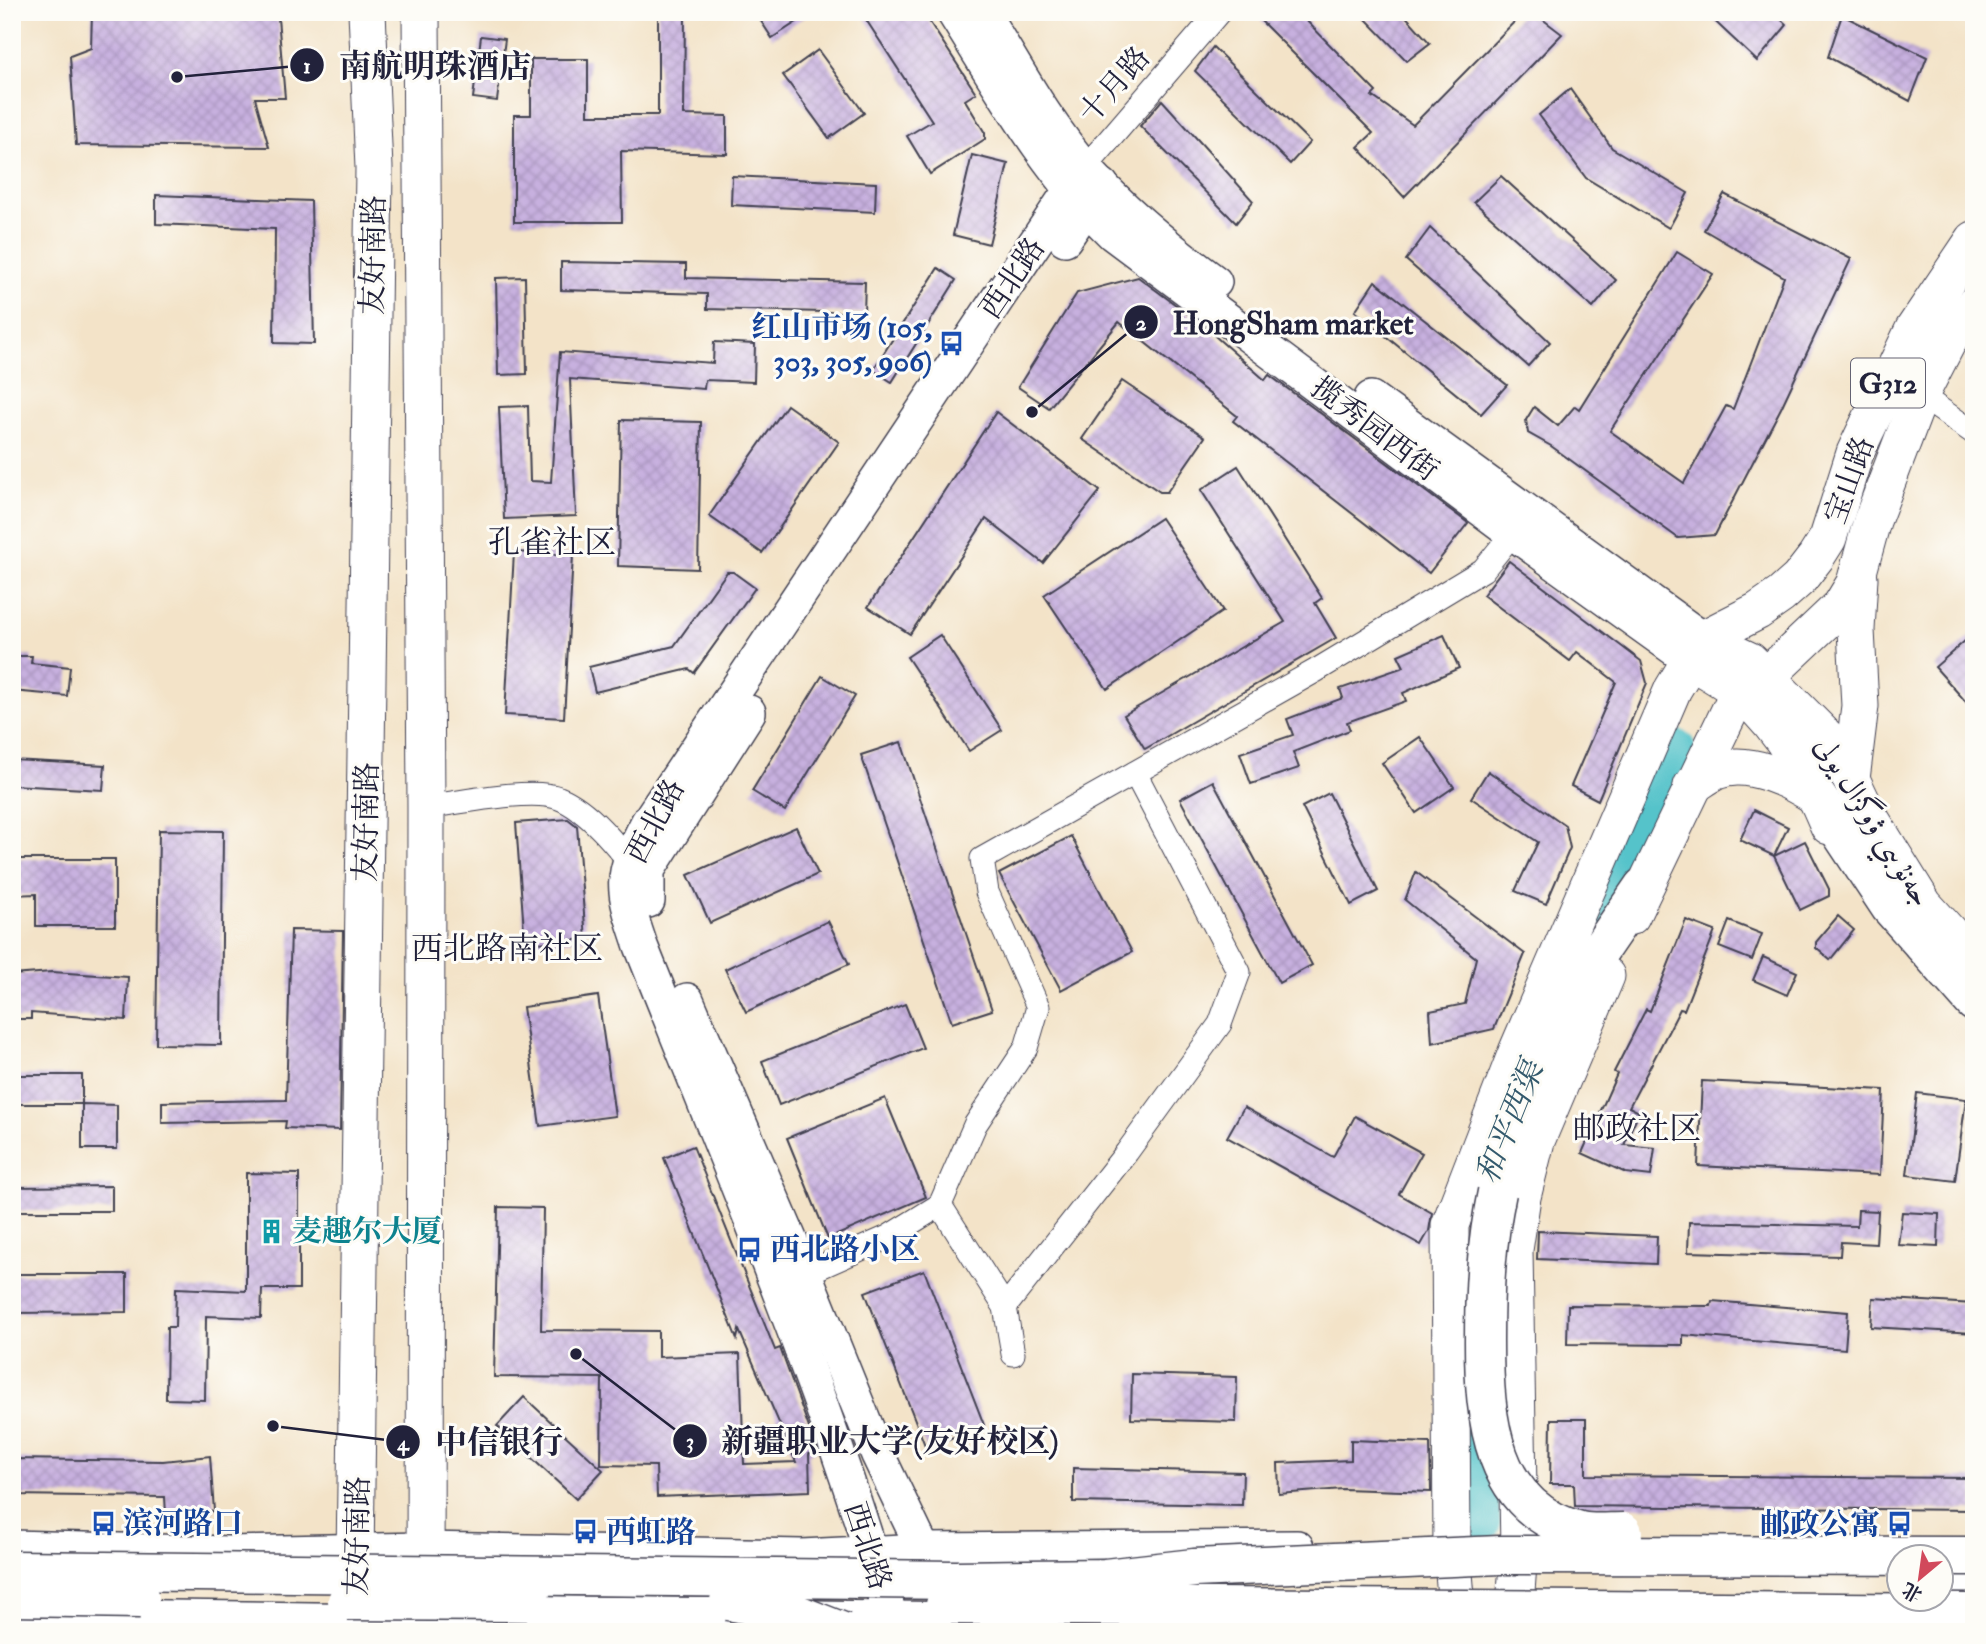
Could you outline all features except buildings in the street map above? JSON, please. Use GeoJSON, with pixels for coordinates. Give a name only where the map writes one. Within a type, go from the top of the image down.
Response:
{"type":"FeatureCollection","features":[{"type":"Feature","properties":{"kind":"highway"},"geometry":{"type":"LineString","coordinates":[[1817,797],[1889,907],[1974,1002]]}},
{"type":"Feature","properties":{"kind":"highway"},"geometry":{"type":"LineString","coordinates":[[1643,887],[1597,954],[1506,1153],[1484,1265],[1484,1382],[1495,1452],[1516,1489],[1545,1515],[1581,1532],[1640,1532],[1798,1553]]}},
{"type":"Feature","properties":{"kind":"highway"},"geometry":{"type":"LineString","coordinates":[[1105,1578],[1194,1568],[1500,1555],[1974,1553]]}},
{"type":"Feature","properties":{"kind":"highway"},"geometry":{"type":"LineString","coordinates":[[12,1570],[1884,1587]]}},
{"type":"Feature","properties":{"kind":"highway"},"geometry":{"type":"LineString","coordinates":[[1954,1587],[1974,1587]]}},
{"type":"Feature","properties":{"kind":"highway"},"geometry":{"type":"LineString","coordinates":[[12,1597],[1974,1613]]}},
{"type":"Feature","properties":{"kind":"highway"},"geometry":{"type":"LineString","coordinates":[[729,1601],[797,1614],[843,1632]]}},
{"type":"Feature","properties":{"kind":"highway"},"geometry":{"type":"LineString","coordinates":[[1013,1607],[1159,1632]]}},
{"type":"Feature","properties":{"kind":"main road","name":"友好南路"},"geometry":{"type":"LineString","coordinates":[[355,1626],[374,168],[367,12]]}},
{"type":"Feature","properties":{"kind":"main road","name":"友好南路"},"geometry":{"type":"LineString","coordinates":[[421,12],[426,807],[426,1624]]}},
{"type":"Feature","properties":{"kind":"main road","name":"揽秀园西街"},"geometry":{"type":"LineString","coordinates":[[953,12],[1034,141],[1086,188],[1139,221],[1697,649]]}},
{"type":"Feature","properties":{"kind":"main road","name":"揽秀园西街"},"geometry":{"type":"LineString","coordinates":[[982,12],[1053,126],[1113,234],[1513,533],[1697,649]]}},
{"type":"Feature","properties":{"kind":"main road","name":"西北路"},"geometry":{"type":"LineString","coordinates":[[953,1625],[928,1561],[791,1280],[641,946],[625,897],[628,860],[647,823],[1086,188]]}},
{"type":"Feature","properties":{"kind":"main road","name":"西北路"},"geometry":{"type":"LineString","coordinates":[[893,1625],[845,1473],[791,1280],[648,904],[648,870],[1086,188]]}},
{"type":"Feature","properties":{"kind":"main road","name":"宝山路"},"geometry":{"type":"LineString","coordinates":[[1828,538],[1855,453],[1914,329],[1974,240]]}},
{"type":"Feature","properties":{"kind":"main road","name":"宝山路"},"geometry":{"type":"LineString","coordinates":[[1860,564],[1889,470],[1920,395],[1950,337],[1974,305]]}},
{"type":"Feature","properties":{"kind":"main road"},"geometry":{"type":"LineString","coordinates":[[1459,1628],[1454,1562],[1450,1225],[1517,1052],[1653,731],[1697,649],[1781,595],[1800,579],[1828,538]]}},
{"type":"Feature","properties":{"kind":"main road"},"geometry":{"type":"LineString","coordinates":[[426,1624],[1513,1627],[1519,1562],[1514,1250],[1522,1197],[1536,1141],[1643,887],[1733,704],[1820,586],[1829,560],[1828,538]]}},
{"type":"Feature","properties":{"kind":"main road"},"geometry":{"type":"LineString","coordinates":[[1754,677],[1840,606],[1855,583],[1860,564]]}},
{"type":"Feature","properties":{"kind":"main road"},"geometry":{"type":"LineString","coordinates":[[1851,779],[1860,706],[1856,630],[1860,564]]}},
{"type":"Feature","properties":{"kind":"main road","name":"جەنۇبىي ۋوگزال يولى"},"geometry":{"type":"LineString","coordinates":[[1697,649],[1754,677],[1827,738],[1867,813],[1924,905],[1974,960]]}},
{"type":"Feature","properties":{"kind":"main road"},"geometry":{"type":"LineString","coordinates":[[1754,677],[1817,797],[1854,881],[1897,942],[1974,1022]]}},
{"type":"Feature","properties":{"kind":"main road"},"geometry":{"type":"LineString","coordinates":[[1692,786],[1718,770],[1756,769],[1786,777],[1817,797]]}},
{"type":"Feature","properties":{"kind":"main road"},"geometry":{"type":"LineString","coordinates":[[12,1547],[228,1553],[424,1549],[802,1556],[873,1564],[1217,1546],[1454,1562],[1519,1562],[1784,1548],[1974,1553]]}},
{"type":"Feature","properties":{"kind":"main road"},"geometry":{"type":"LineString","coordinates":[[12,1625],[95,1616],[355,1626],[380,1620],[546,1632]]}},
{"type":"Feature","properties":{"kind":"street","name":"十月路"},"geometry":{"type":"LineString","coordinates":[[1086,188],[1219,12]]}},
{"type":"Feature","properties":{"kind":"street"},"geometry":{"type":"LineString","coordinates":[[1920,395],[1974,433]]}},
{"type":"Feature","properties":{"kind":"street"},"geometry":{"type":"LineString","coordinates":[[791,1280],[888,1237],[940,1205],[975,1125],[1026,1048],[1038,1007],[987,892],[982,859],[1483,570],[1513,533]]}},
{"type":"Feature","properties":{"kind":"street"},"geometry":{"type":"LineString","coordinates":[[1005,1307],[1127,1152],[1220,1024],[1239,972],[1135,773]]}},
{"type":"Feature","properties":{"kind":"street"},"geometry":{"type":"LineString","coordinates":[[426,807],[519,794],[558,797],[585,814],[648,885]]}},
{"type":"Feature","properties":{"kind":"street"},"geometry":{"type":"LineString","coordinates":[[940,1205],[1005,1307],[1013,1354]]}},
{"type":"Feature","properties":{"kind":"waterway","name":"和平西渠"},"geometry":{"type":"LineString","coordinates":[[1578,963],[1677,748]]}},
{"type":"Feature","properties":{"kind":"waterway","name":"和平西渠"},"geometry":{"type":"LineString","coordinates":[[1478,1409],[1482,1524]]}},
{"type":"Feature","properties":{"kind":"place","name":"南航明珠酒店"},"geometry":{"type":"Point","coordinates":[177,77]}},
{"type":"Feature","properties":{"kind":"place","name":"红山市场 (105, 303, 305, 906)"},"geometry":{"type":"Point","coordinates":[952,344]}},
{"type":"Feature","properties":{"kind":"place","name":"HongSham market"},"geometry":{"type":"Point","coordinates":[1032,412]}},
{"type":"Feature","properties":{"kind":"place","name":"麦趣尔大厦"},"geometry":{"type":"Point","coordinates":[272,1231]}},
{"type":"Feature","properties":{"kind":"place","name":"西北路小区"},"geometry":{"type":"Point","coordinates":[750,1249]}},
{"type":"Feature","properties":{"kind":"place","name":"新疆职业大学(友好校区)"},"geometry":{"type":"Point","coordinates":[576,1354]}},
{"type":"Feature","properties":{"kind":"place","name":"中信银行"},"geometry":{"type":"Point","coordinates":[273,1426]}},
{"type":"Feature","properties":{"kind":"place","name":"滨河路口"},"geometry":{"type":"Point","coordinates":[103,1523]}},
{"type":"Feature","properties":{"kind":"place","name":"邮政公寓"},"geometry":{"type":"Point","coordinates":[1900,1524]}},
{"type":"Feature","properties":{"kind":"place","name":"西虹路"},"geometry":{"type":"Point","coordinates":[586,1532]}},
{"type":"Feature","properties":{"kind":"district","name":"孔雀社区"},"geometry":{"type":"Point","coordinates":[552,542]}},
{"type":"Feature","properties":{"kind":"district","name":"西北路南社区"},"geometry":{"type":"Point","coordinates":[507,948]}},
{"type":"Feature","properties":{"kind":"district","name":"邮政社区"},"geometry":{"type":"Point","coordinates":[1637,1128]}}]}
